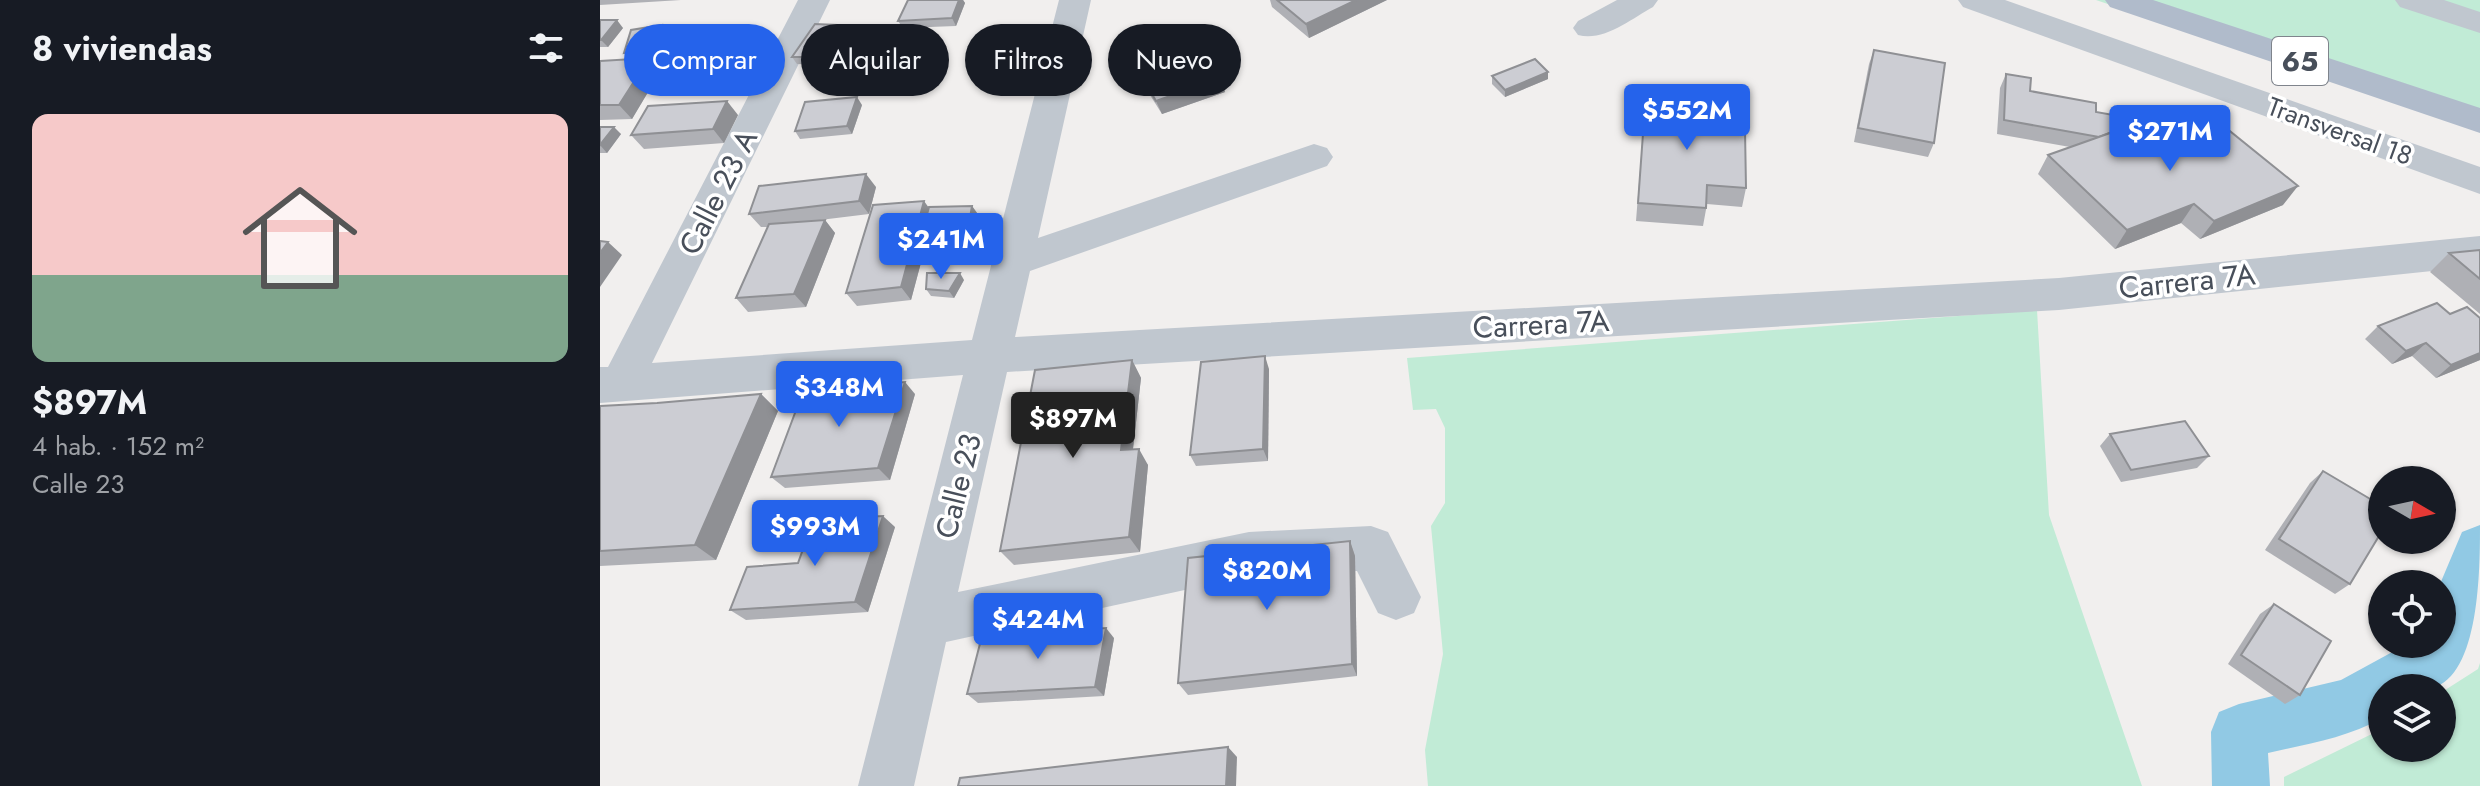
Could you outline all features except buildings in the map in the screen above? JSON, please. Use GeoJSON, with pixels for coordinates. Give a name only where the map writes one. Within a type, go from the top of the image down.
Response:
{"type":"FeatureCollection","features":[{"type":"Feature","properties":{"kind":"main road","name":"65"},"geometry":{"type":"LineString","coordinates":[[2121,0],[2480,121]]}},
{"type":"Feature","properties":{"kind":"street","name":"Calle 23 A"},"geometry":{"type":"LineString","coordinates":[[611,384],[814,0]]}},
{"type":"Feature","properties":{"kind":"street","name":"Calle 23"},"geometry":{"type":"LineString","coordinates":[[886,786],[1075,0]]}},
{"type":"Feature","properties":{"kind":"street"},"geometry":{"type":"LineString","coordinates":[[1590,28],[1642,0]]}},
{"type":"Feature","properties":{"kind":"street","name":"Transversal 18"},"geometry":{"type":"LineString","coordinates":[[1974,0],[2480,181]]}},
{"type":"Feature","properties":{"kind":"street"},"geometry":{"type":"LineString","coordinates":[[2411,0],[2480,23]]}},
{"type":"Feature","properties":{"kind":"street"},"geometry":{"type":"LineString","coordinates":[[1012,262],[1314,157]]}},
{"type":"Feature","properties":{"kind":"street","name":"Carrera 7A"},"geometry":{"type":"LineString","coordinates":[[611,384],[990,356],[2059,294],[2480,251]]}},
{"type":"Feature","properties":{"kind":"street"},"geometry":{"type":"LineString","coordinates":[[926,622],[1249,554],[1371,548],[1396,597]]}},
{"type":"Feature","properties":{"kind":"green space"},"geometry":{"type":"Polygon","coordinates":[[[2096,0],[2480,0],[2480,131],[2096,0]]]}},
{"type":"Feature","properties":{"kind":"green space"},"geometry":{"type":"Polygon","coordinates":[[[2037,310],[2049,515],[2142,786],[1428,786],[1425,750],[1443,654],[1431,526],[1445,503],[1445,428],[1436,409],[1413,410],[1407,358],[2037,310]]]}},
{"type":"Feature","properties":{"kind":"green space"},"geometry":{"type":"Polygon","coordinates":[[[2480,663],[2480,786],[2284,786],[2284,777],[2368,736],[2368,762],[2456,762],[2456,683],[2478,669],[2480,663]]]}},
{"type":"Feature","properties":{"kind":"waterway"},"geometry":{"type":"LineString","coordinates":[[2241,786],[2239,732],[2349,706],[2438,656],[2480,548]]}}]}
